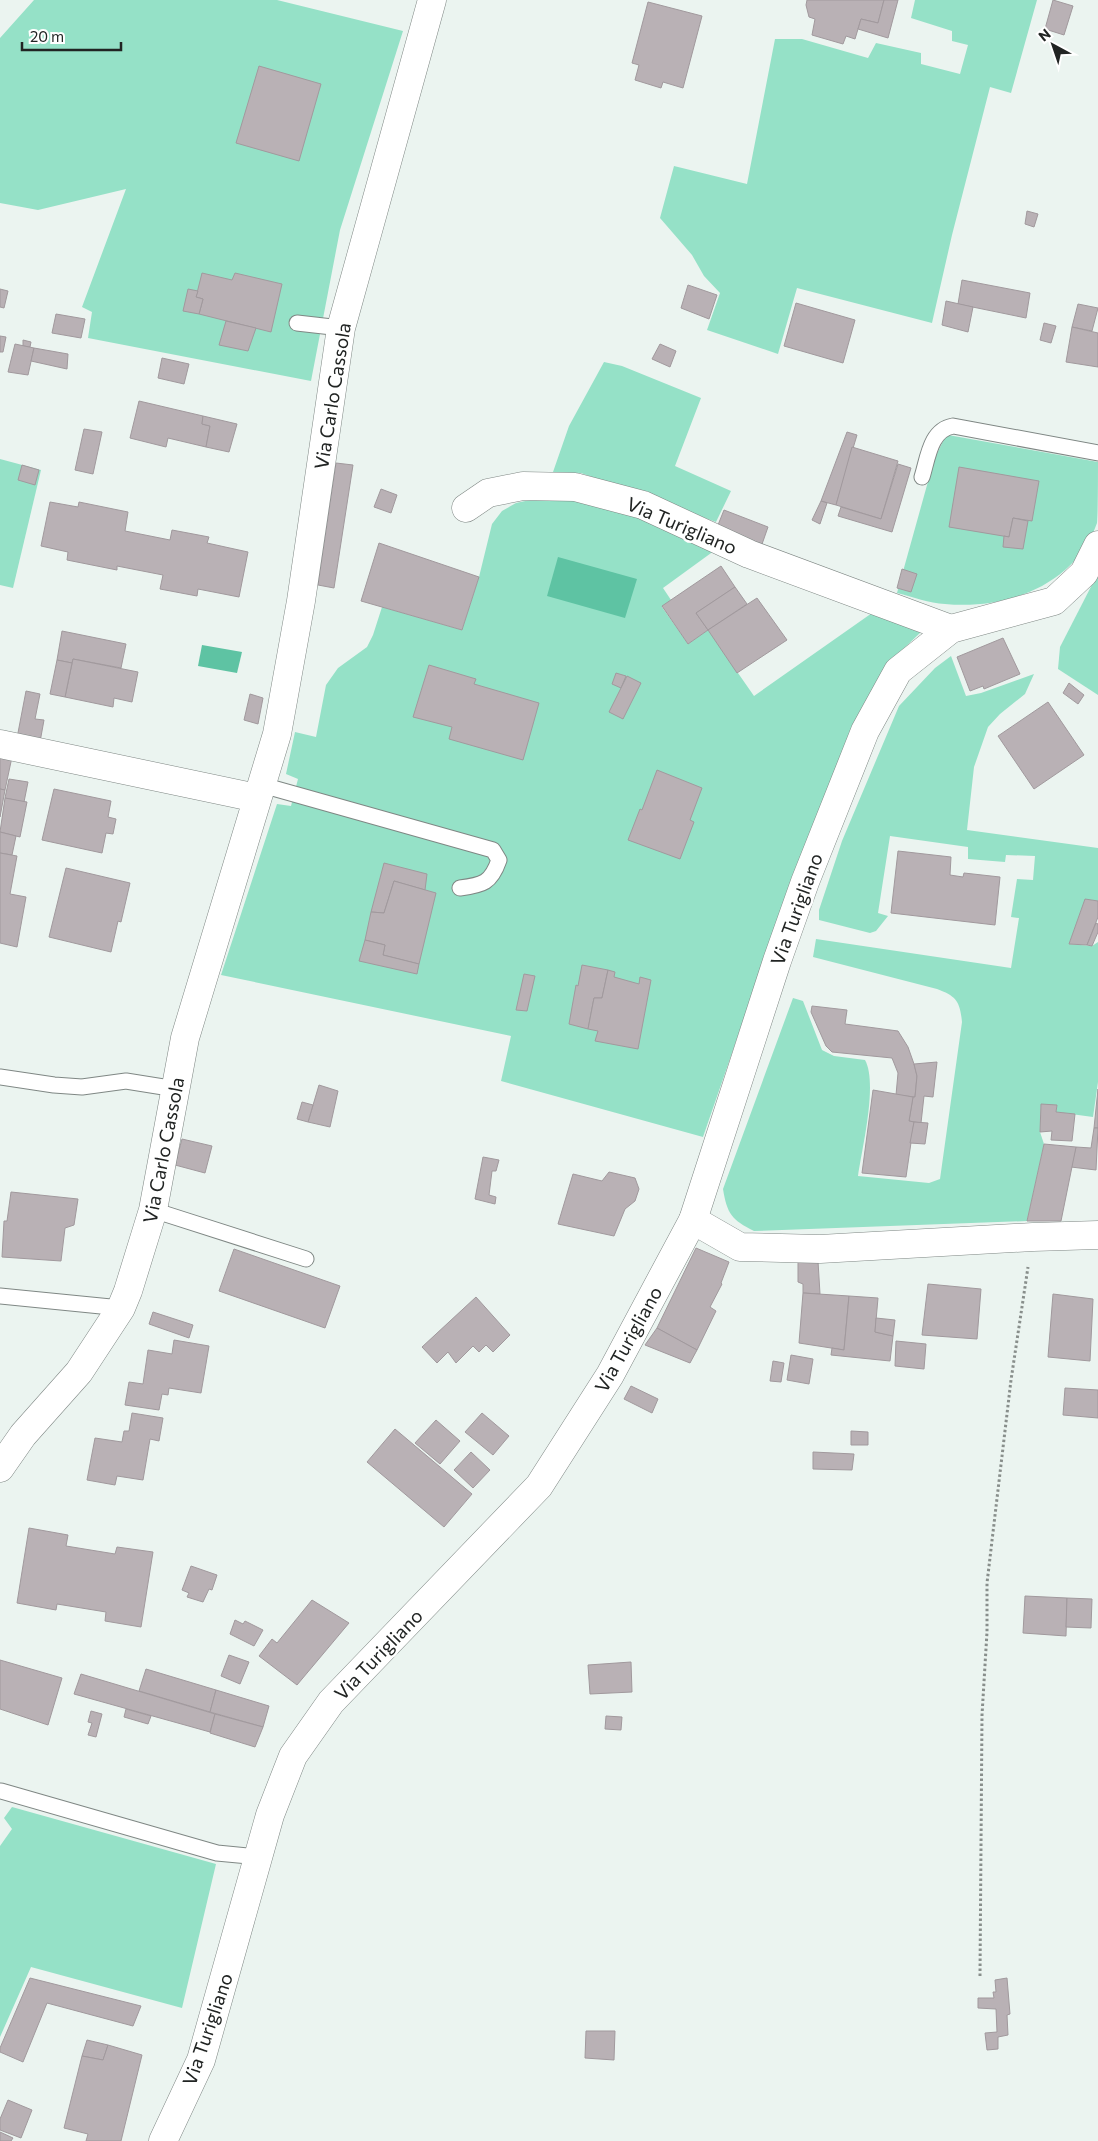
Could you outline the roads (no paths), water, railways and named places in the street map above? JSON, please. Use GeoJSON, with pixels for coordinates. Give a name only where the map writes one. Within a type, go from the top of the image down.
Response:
{"type":"FeatureCollection","features":[{"type":"Feature","properties":{"kind":"street","name":"Via Carlo Cassola"},"geometry":{"type":"LineString","coordinates":[[0,1468],[23,1435],[79,1372],[121,1308],[153,1210],[185,1038],[277,734],[301,601],[341,328],[432,0]]}},
{"type":"Feature","properties":{"kind":"street","name":"Via Turigliano"},"geometry":{"type":"LineString","coordinates":[[466,508],[488,493],[523,486],[575,487],[643,505],[749,554],[951,628]]}},
{"type":"Feature","properties":{"kind":"street","name":"Via Turigliano"},"geometry":{"type":"LineString","coordinates":[[163,2141],[201,2060],[270,1815],[293,1756],[331,1702],[539,1486],[610,1375],[693,1220],[789,926],[865,731],[898,672],[951,628],[1054,601],[1084,573],[1098,545]]}},
{"type":"Feature","properties":{"kind":"street"},"geometry":{"type":"LineString","coordinates":[[0,744],[260,791]]}},
{"type":"Feature","properties":{"kind":"street"},"geometry":{"type":"LineString","coordinates":[[693,1220],[740,1247],[820,1249],[1033,1236],[1098,1235]]}},
{"type":"Feature","properties":{"kind":"lane"},"geometry":{"type":"LineString","coordinates":[[297,323],[341,328]]}},
{"type":"Feature","properties":{"kind":"lane"},"geometry":{"type":"LineString","coordinates":[[922,477],[937,434],[944,428],[953,426],[1098,453]]}},
{"type":"Feature","properties":{"kind":"lane"},"geometry":{"type":"LineString","coordinates":[[260,791],[493,850],[499,860],[494,873],[482,885],[460,888]]}},
{"type":"Feature","properties":{"kind":"lane"},"geometry":{"type":"LineString","coordinates":[[0,1077],[82,1087],[126,1081],[176,1089]]}},
{"type":"Feature","properties":{"kind":"lane"},"geometry":{"type":"LineString","coordinates":[[153,1210],[306,1259]]}},
{"type":"Feature","properties":{"kind":"lane"},"geometry":{"type":"LineString","coordinates":[[0,1296],[121,1308]]}},
{"type":"Feature","properties":{"kind":"lane"},"geometry":{"type":"LineString","coordinates":[[0,1791],[217,1853],[258,1857]]}}]}
